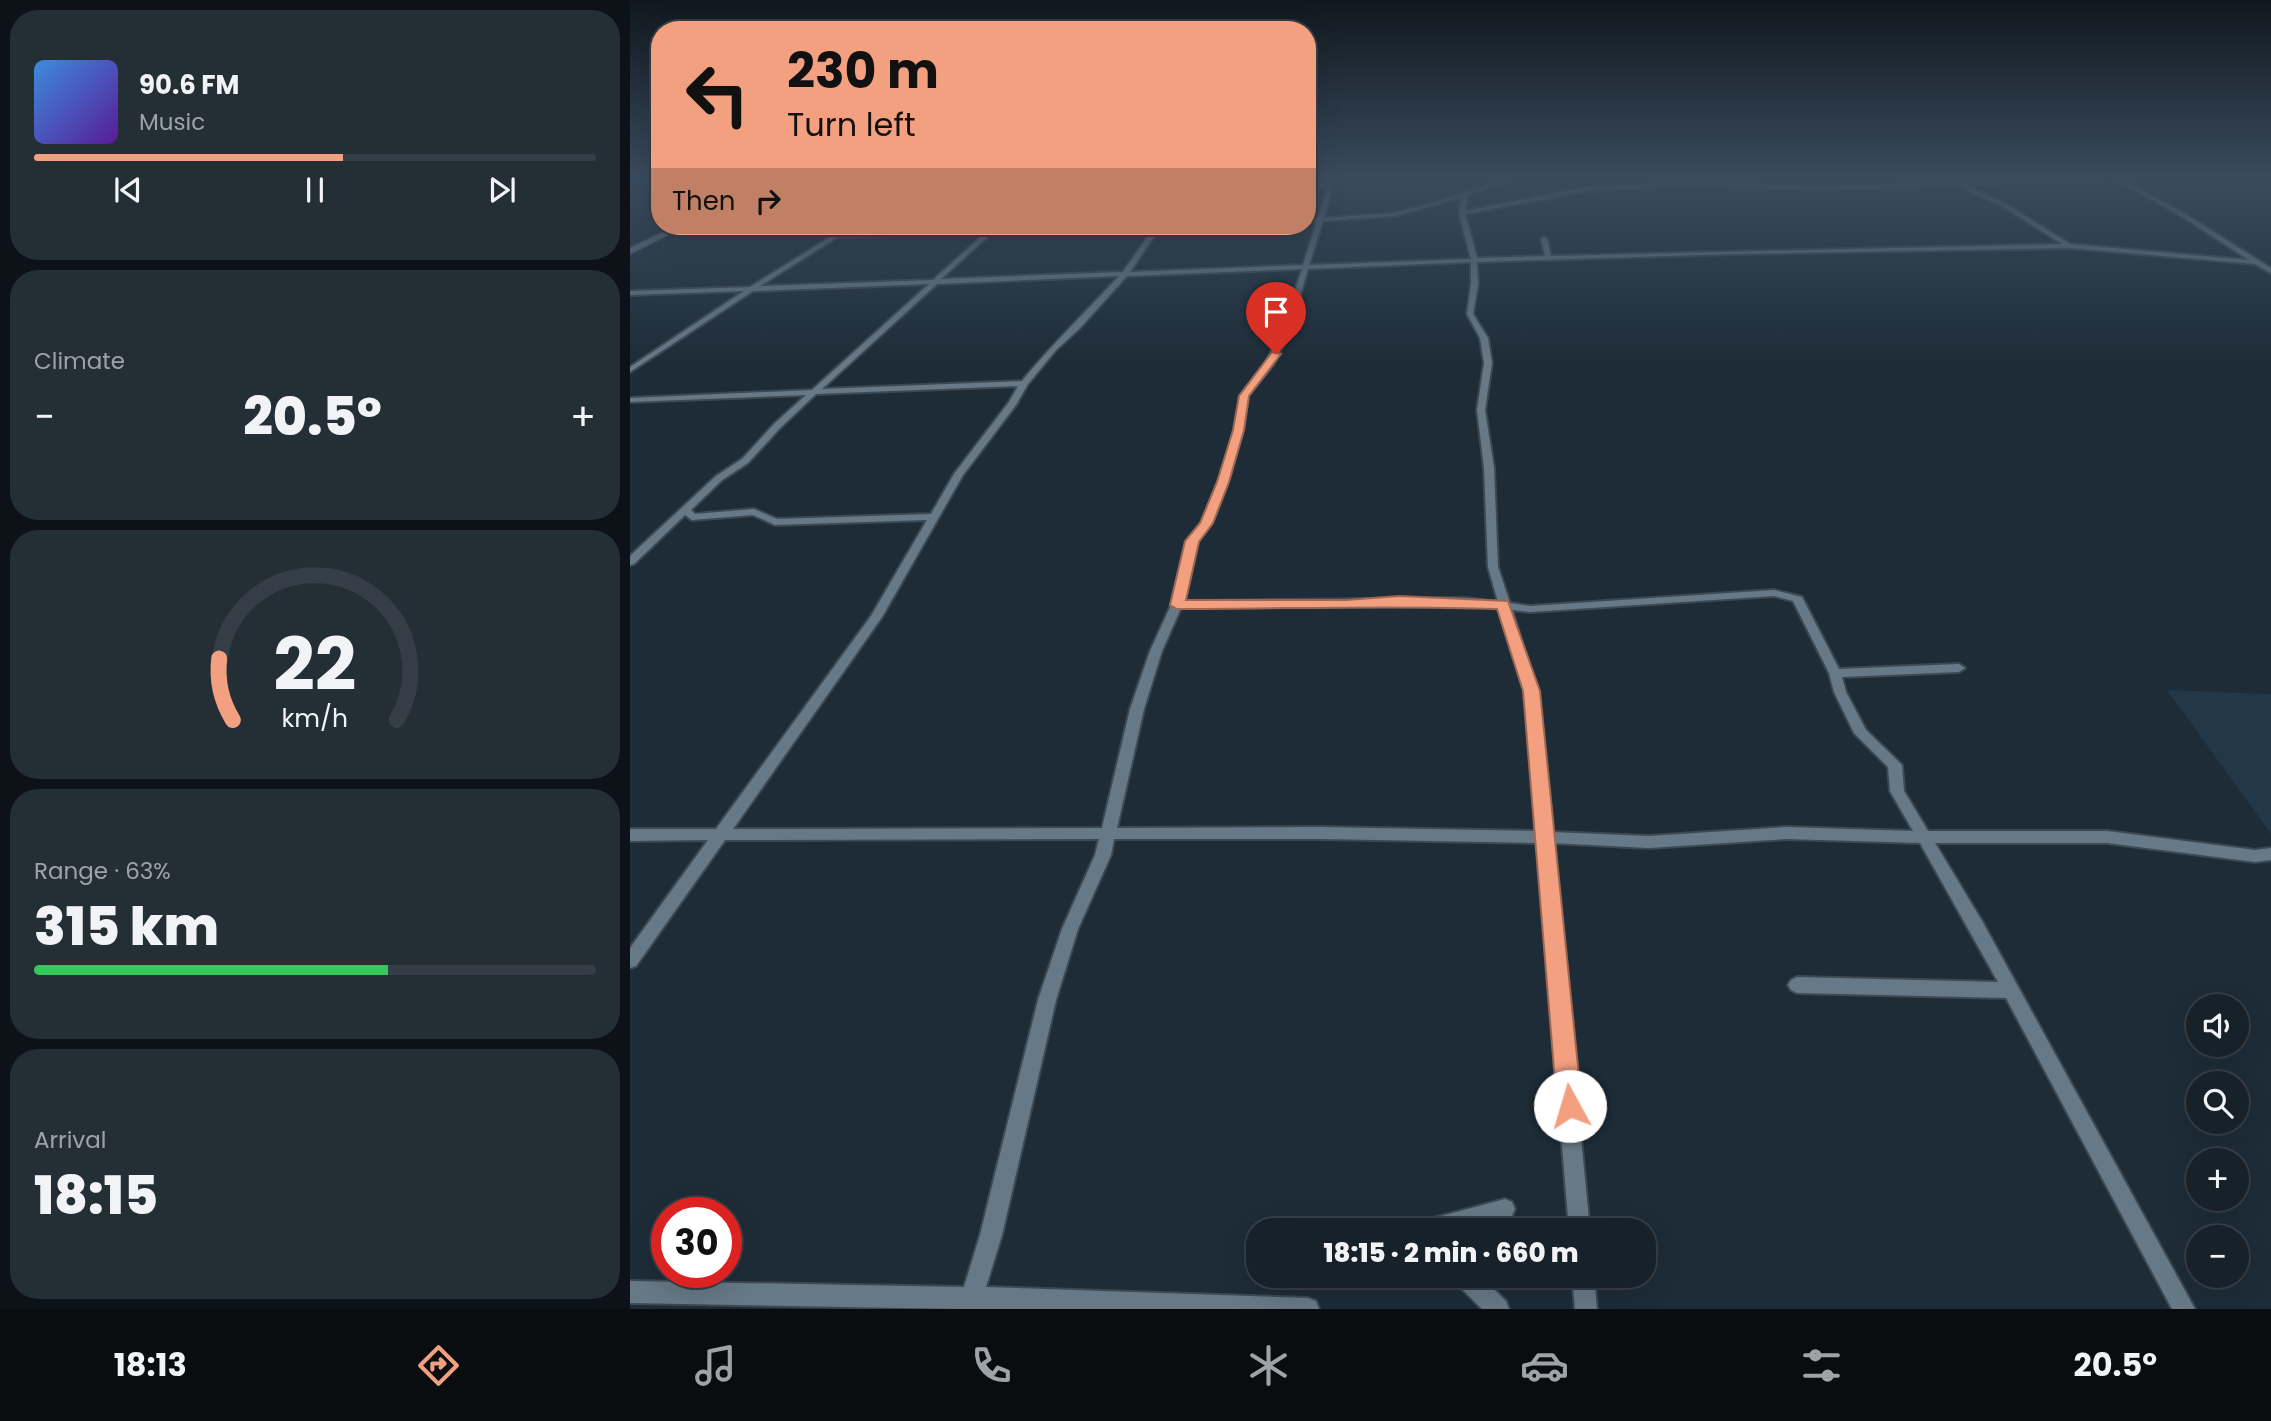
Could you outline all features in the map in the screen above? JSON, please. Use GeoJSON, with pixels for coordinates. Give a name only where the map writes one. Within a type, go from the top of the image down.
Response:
{"type":"FeatureCollection","features":[{"type":"Feature","properties":{"kind":"street"},"geometry":{"type":"LineString","coordinates":[[630,251],[653,240]]}},
{"type":"Feature","properties":{"kind":"street"},"geometry":{"type":"LineString","coordinates":[[630,370],[780,268],[828,240]]}},
{"type":"Feature","properties":{"kind":"street"},"geometry":{"type":"LineString","coordinates":[[630,562],[719,478],[746,460],[777,426],[980,240]]}},
{"type":"Feature","properties":{"kind":"street"},"geometry":{"type":"LineString","coordinates":[[630,961],[876,617],[959,474],[1013,403],[1024,383],[1053,348],[1125,274],[1148,240]]}},
{"type":"Feature","properties":{"kind":"street"},"geometry":{"type":"LineString","coordinates":[[970,1303],[991,1235],[1057,964],[1089,890],[1108,834],[1137,709],[1156,651],[1177,605],[1192,541],[1207,523],[1223,482],[1238,430],[1244,396],[1276,354],[1314,240]]}},
{"type":"Feature","properties":{"kind":"street"},"geometry":{"type":"LineString","coordinates":[[1468,240],[1476,287],[1470,314],[1487,348],[1488,363],[1481,410],[1489,468],[1491,552],[1503,604],[1531,691],[1579,1218]]}},
{"type":"Feature","properties":{"kind":"street"},"geometry":{"type":"LineString","coordinates":[[1545,240],[1548,258]]}},
{"type":"Feature","properties":{"kind":"street"},"geometry":{"type":"LineString","coordinates":[[2060,240],[2069,246]]}},
{"type":"Feature","properties":{"kind":"street"},"geometry":{"type":"LineString","coordinates":[[2221,240],[2271,271]]}},
{"type":"Feature","properties":{"kind":"street"},"geometry":{"type":"LineString","coordinates":[[630,293],[934,284],[1548,258],[2069,246],[2255,262]]}},
{"type":"Feature","properties":{"kind":"street"},"geometry":{"type":"LineString","coordinates":[[630,400],[1024,383]]}},
{"type":"Feature","properties":{"kind":"street"},"geometry":{"type":"LineString","coordinates":[[686,510],[692,517],[754,512],[775,522],[932,517]]}},
{"type":"Feature","properties":{"kind":"street"},"geometry":{"type":"LineString","coordinates":[[1177,605],[1346,604],[1399,600],[1503,604],[1530,609],[1756,593],[1794,596],[1835,673],[1840,692],[1861,733],[1895,765],[1895,785],[2011,990],[2184,1309]]}},
{"type":"Feature","properties":{"kind":"street"},"geometry":{"type":"LineString","coordinates":[[1835,673],[1959,668]]}},
{"type":"Feature","properties":{"kind":"street"},"geometry":{"type":"LineString","coordinates":[[630,835],[1108,834],[1543,837],[1649,842],[1786,833],[1924,838],[2107,837],[2242,855],[2271,854]]}},
{"type":"Feature","properties":{"kind":"street"},"geometry":{"type":"LineString","coordinates":[[1797,985],[2011,990]]}},
{"type":"Feature","properties":{"kind":"street"},"geometry":{"type":"LineString","coordinates":[[1473,1218],[1505,1209]]}},
{"type":"Feature","properties":{"kind":"street"},"geometry":{"type":"LineString","coordinates":[[1477,1288],[1498,1309]]}},
{"type":"Feature","properties":{"kind":"street"},"geometry":{"type":"LineString","coordinates":[[1584,1288],[1586,1309]]}},
{"type":"Feature","properties":{"kind":"street"},"geometry":{"type":"LineString","coordinates":[[630,1292],[970,1303],[1308,1309]]}},
{"type":"Feature","properties":{"kind":"shaded area"},"geometry":{"type":"Polygon","coordinates":[[[2167,690],[2271,694],[2271,834],[2167,690]]]}},
{"type":"Feature","properties":{"kind":"route"},"geometry":{"type":"LineString","coordinates":[[1276,354],[1244,396],[1238,430],[1223,482],[1207,523],[1192,541],[1177,605],[1346,604],[1399,600],[1503,604],[1522,656],[1531,691],[1570,1106]]}}]}
